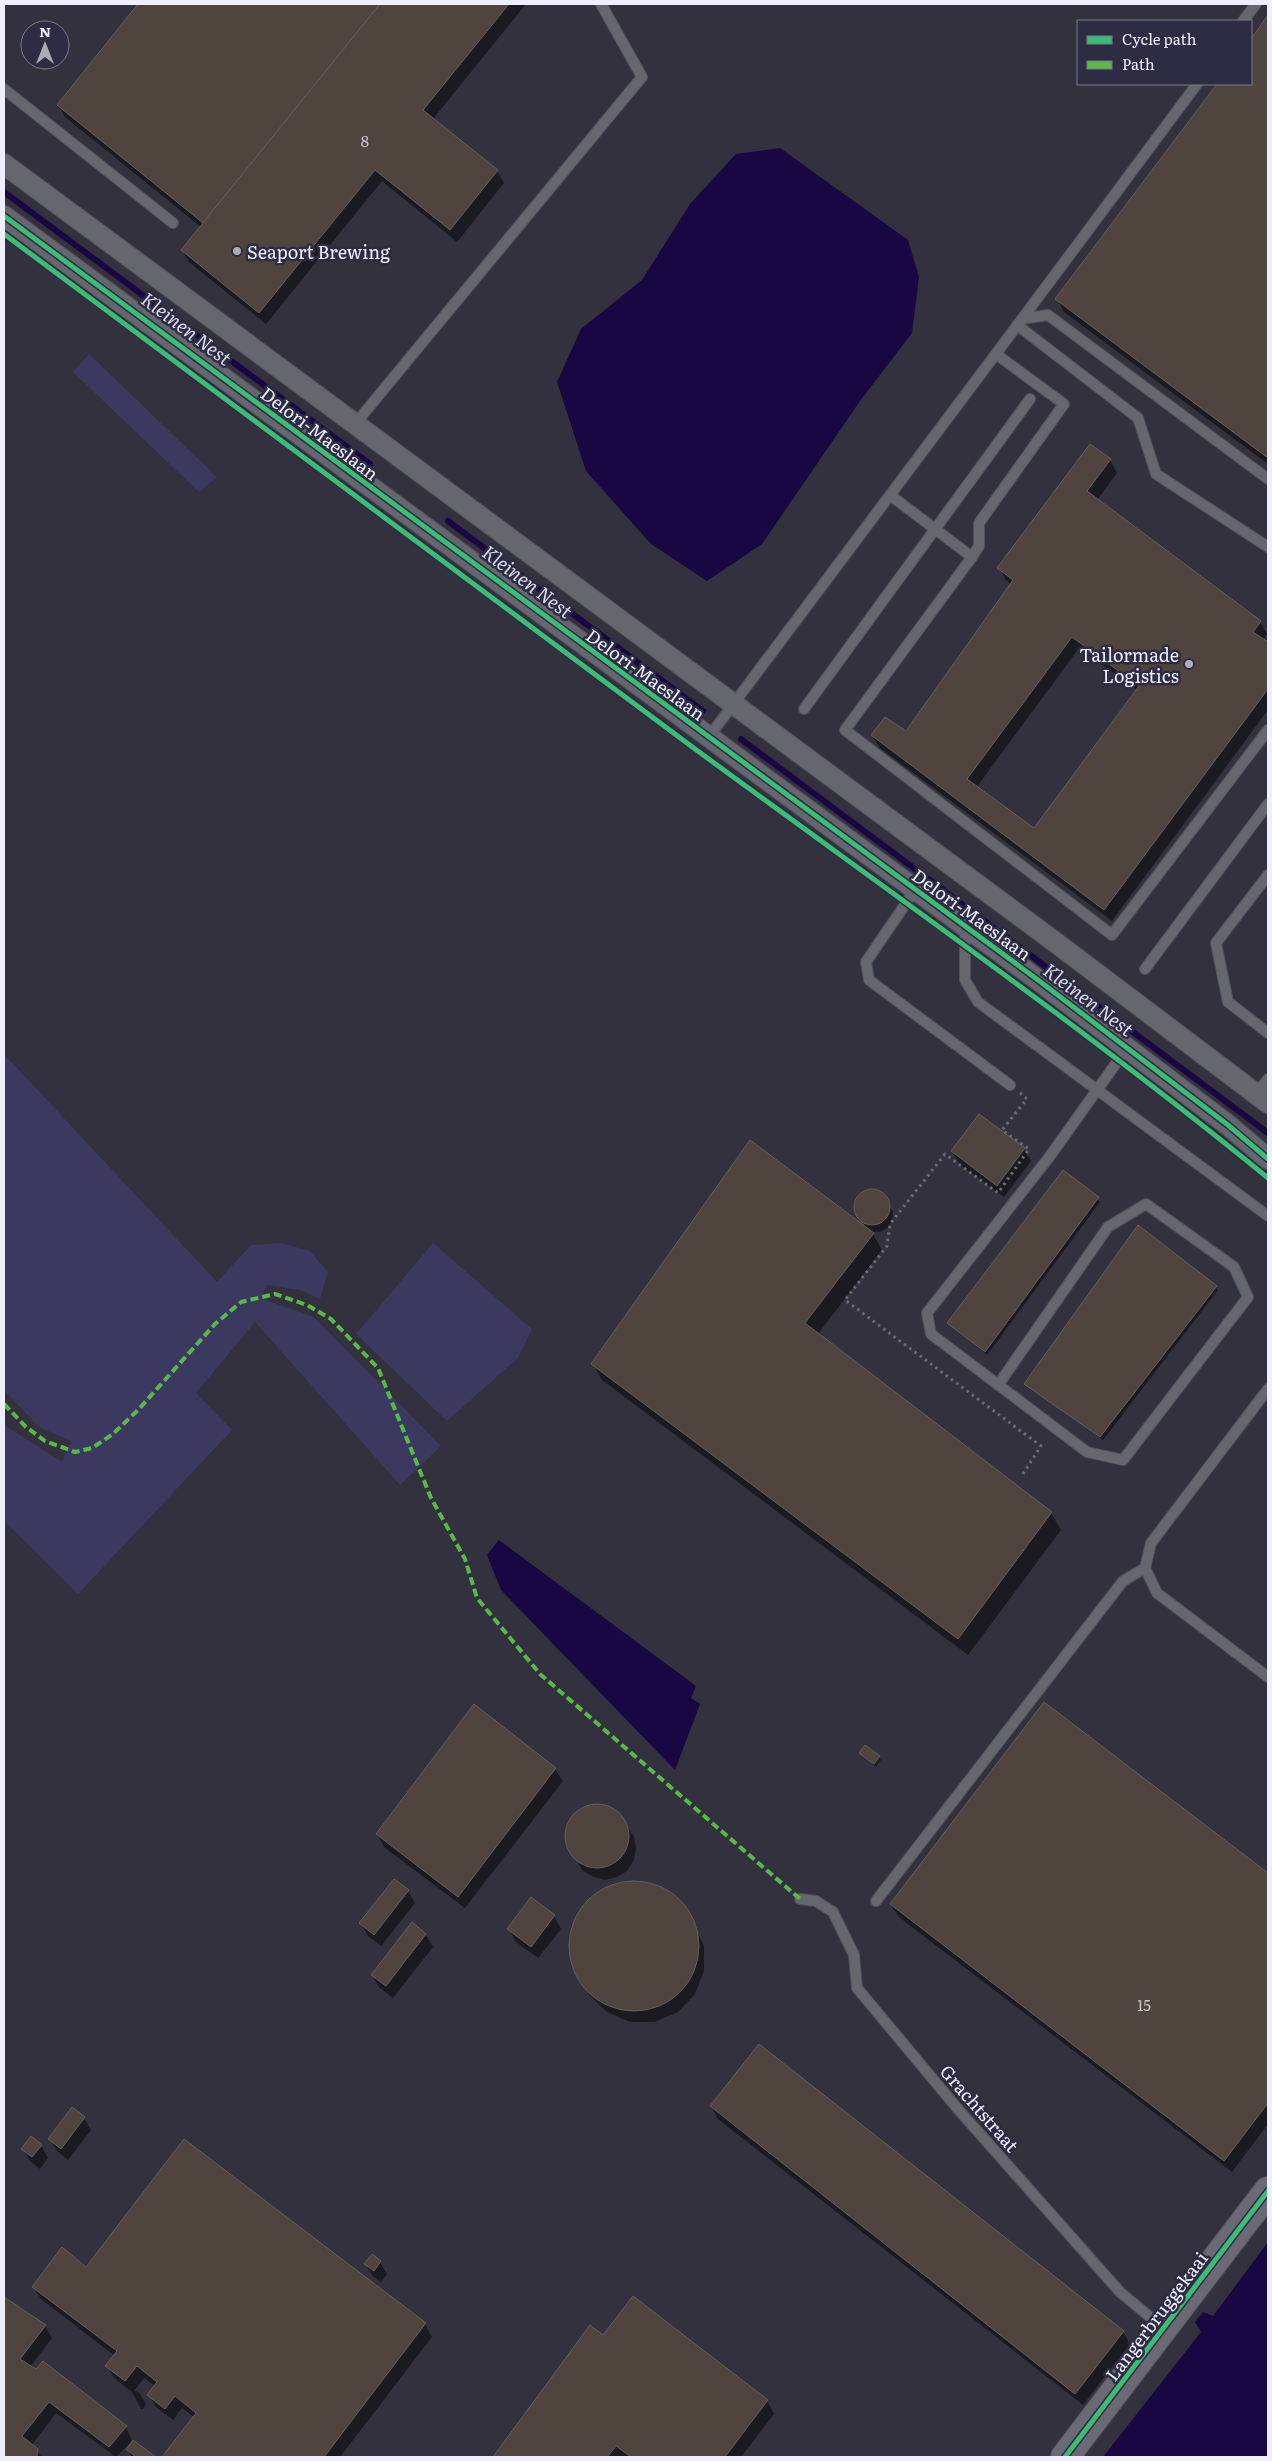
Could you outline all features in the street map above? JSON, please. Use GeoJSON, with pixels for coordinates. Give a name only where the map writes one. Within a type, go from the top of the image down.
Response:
{"type":"FeatureCollection","features":[{"type":"Feature","properties":{"kind":"main road","name":"Langerbruggekaai"},"geometry":{"type":"LineString","coordinates":[[1065,2457],[1268,2191]]}},
{"type":"Feature","properties":{"kind":"street","name":"Delori-Maeslaan"},"geometry":{"type":"LineString","coordinates":[[4,164],[733,704],[1264,1091]]}},
{"type":"Feature","properties":{"kind":"street","name":"Delori-Maeslaan"},"geometry":{"type":"LineString","coordinates":[[4,216],[964,926],[1228,1125],[1268,1158]]}},
{"type":"Feature","properties":{"kind":"lane"},"geometry":{"type":"LineString","coordinates":[[355,424],[642,77],[601,4]]}},
{"type":"Feature","properties":{"kind":"lane"},"geometry":{"type":"LineString","coordinates":[[1244,20],[1256,4]]}},
{"type":"Feature","properties":{"kind":"lane"},"geometry":{"type":"LineString","coordinates":[[708,738],[1196,85]]}},
{"type":"Feature","properties":{"kind":"lane"},"geometry":{"type":"LineString","coordinates":[[4,89],[173,223]]}},
{"type":"Feature","properties":{"kind":"lane"},"geometry":{"type":"LineString","coordinates":[[1020,322],[1048,315],[1268,479]]}},
{"type":"Feature","properties":{"kind":"lane"},"geometry":{"type":"LineString","coordinates":[[1020,322],[1138,418],[1156,474],[1268,547]]}},
{"type":"Feature","properties":{"kind":"lane"},"geometry":{"type":"LineString","coordinates":[[996,354],[1064,404],[979,523],[979,546],[972,557],[845,730],[1112,935],[1268,730]]}},
{"type":"Feature","properties":{"kind":"lane"},"geometry":{"type":"LineString","coordinates":[[804,709],[1030,399]]}},
{"type":"Feature","properties":{"kind":"lane"},"geometry":{"type":"LineString","coordinates":[[890,495],[972,557]]}},
{"type":"Feature","properties":{"kind":"lane"},"geometry":{"type":"LineString","coordinates":[[1145,969],[1268,804]]}},
{"type":"Feature","properties":{"kind":"lane"},"geometry":{"type":"LineString","coordinates":[[1268,875],[1216,943],[1228,1002],[1268,1033]]}},
{"type":"Feature","properties":{"kind":"lane"},"geometry":{"type":"LineString","coordinates":[[915,890],[866,962],[869,980],[1010,1085]]}},
{"type":"Feature","properties":{"kind":"lane"},"geometry":{"type":"LineString","coordinates":[[964,926],[965,980],[978,1002],[1268,1216]]}},
{"type":"Feature","properties":{"kind":"lane"},"geometry":{"type":"LineString","coordinates":[[998,1385],[1108,1227],[1146,1204],[1234,1267],[1248,1297],[1123,1460],[1087,1452],[998,1385],[931,1334],[927,1313],[1050,1156],[1127,1048]]}},
{"type":"Feature","properties":{"kind":"lane"},"geometry":{"type":"LineString","coordinates":[[1268,1389],[1151,1543],[1145,1568],[1156,1593],[1268,1677]]}},
{"type":"Feature","properties":{"kind":"lane"},"geometry":{"type":"LineString","coordinates":[[876,1901],[1123,1581],[1145,1568]]}},
{"type":"Feature","properties":{"kind":"lane","name":"Grachtstraat"},"geometry":{"type":"LineString","coordinates":[[800,1899],[816,1900],[833,1912],[854,1955],[857,1988],[957,2108],[1120,2292],[1163,2329]]}},
{"type":"Feature","properties":{"kind":"shaded area"},"geometry":{"type":"Polygon","coordinates":[[[780,148],[908,240],[919,277],[912,333],[860,401],[762,544],[707,581],[651,544],[586,471],[557,382],[581,329],[642,280],[690,204],[736,154],[780,148]]]}},
{"type":"Feature","properties":{"kind":"shaded area"},"geometry":{"type":"Polygon","coordinates":[[[89,354],[217,477],[199,492],[73,372],[89,354]]]}},
{"type":"Feature","properties":{"kind":"shaded area"},"geometry":{"type":"Polygon","coordinates":[[[4,1054],[217,1282],[251,1245],[281,1243],[310,1251],[328,1272],[320,1299],[300,1290],[267,1285],[260,1297],[315,1318],[441,1446],[400,1485],[255,1322],[196,1393],[232,1430],[78,1594],[4,1521],[4,1425],[62,1462],[71,1441],[39,1427],[4,1390],[4,1054]]]}},
{"type":"Feature","properties":{"kind":"shaded area"},"geometry":{"type":"Polygon","coordinates":[[[433,1243],[532,1329],[518,1358],[447,1421],[356,1334],[433,1243]]]}},
{"type":"Feature","properties":{"kind":"shaded area"},"geometry":{"type":"Polygon","coordinates":[[[499,1540],[696,1686],[691,1698],[700,1704],[675,1770],[501,1590],[487,1555],[499,1540]]]}},
{"type":"Feature","properties":{"kind":"shaded area"},"geometry":{"type":"Polygon","coordinates":[[[1268,2242],[1268,2457],[1103,2457],[1201,2332],[1195,2322],[1203,2312],[1213,2316],[1268,2242]]]}},
{"type":"Feature","properties":{"kind":"building"},"geometry":{"type":"Polygon","coordinates":[[[138,4],[380,4],[203,223],[57,105],[138,4]]]}},
{"type":"Feature","properties":{"kind":"building"},"geometry":{"type":"Polygon","coordinates":[[[380,4],[509,4],[423,110],[498,170],[450,230],[375,170],[259,313],[181,250],[380,4]]]}},
{"type":"Feature","properties":{"kind":"building"},"geometry":{"type":"Polygon","coordinates":[[[1268,15],[1268,458],[1055,299],[1216,85],[1252,85],[1252,38],[1268,15]]]}},
{"type":"Feature","properties":{"kind":"building","name":"Tailormade Logistics"},"geometry":{"type":"Polygon","coordinates":[[[1090,444],[1111,459],[1087,491],[1261,621],[1253,632],[1268,642],[1268,689],[1104,910],[871,735],[885,717],[906,731],[1013,580],[997,568],[1090,444]],[[1072,637],[967,779],[1034,828],[1139,686],[1072,637]]]}},
{"type":"Feature","properties":{"kind":"building"},"geometry":{"type":"Polygon","coordinates":[[[979,1114],[1025,1148],[997,1186],[951,1151],[979,1114]]]}},
{"type":"Feature","properties":{"kind":"building"},"geometry":{"type":"Polygon","coordinates":[[[750,1140],[874,1233],[805,1323],[1052,1512],[958,1639],[591,1364],[750,1140]]]}},
{"type":"Feature","properties":{"kind":"building"},"geometry":{"type":"Polygon","coordinates":[[[1063,1170],[1099,1197],[985,1352],[947,1323],[1063,1170]]]}},
{"type":"Feature","properties":{"kind":"building"},"geometry":{"type":"Polygon","coordinates":[[[872,1189],[884,1195],[890,1207],[884,1219],[872,1225],[860,1219],[854,1207],[860,1195],[872,1189]]]}},
{"type":"Feature","properties":{"kind":"building"},"geometry":{"type":"Polygon","coordinates":[[[1138,1225],[1217,1286],[1100,1437],[1024,1384],[1138,1225]]]}},
{"type":"Feature","properties":{"kind":"building"},"geometry":{"type":"Polygon","coordinates":[[[1044,1702],[1268,1873],[1268,2103],[1224,2161],[890,1904],[1044,1702]]]}},
{"type":"Feature","properties":{"kind":"building"},"geometry":{"type":"Polygon","coordinates":[[[474,1704],[556,1768],[458,1897],[376,1834],[474,1704]]]}},
{"type":"Feature","properties":{"kind":"building"},"geometry":{"type":"Polygon","coordinates":[[[865,1745],[880,1756],[874,1764],[859,1753],[865,1745]]]}},
{"type":"Feature","properties":{"kind":"building"},"geometry":{"type":"Polygon","coordinates":[[[597,1804],[609,1806],[620,1813],[627,1824],[629,1836],[627,1848],[620,1859],[609,1866],[597,1868],[585,1866],[574,1859],[567,1848],[565,1836],[567,1824],[574,1813],[585,1806],[597,1804]]]}},
{"type":"Feature","properties":{"kind":"building"},"geometry":{"type":"Polygon","coordinates":[[[394,1879],[409,1890],[374,1935],[359,1923],[394,1879]]]}},
{"type":"Feature","properties":{"kind":"building"},"geometry":{"type":"Polygon","coordinates":[[[634,1881],[647,1882],[659,1886],[680,1900],[694,1921],[698,1933],[698,1959],[694,1971],[680,1992],[659,2006],[647,2010],[634,2011],[621,2010],[609,2006],[588,1992],[574,1971],[570,1959],[569,1946],[570,1933],[574,1921],[588,1900],[609,1886],[621,1882],[634,1881]]]}},
{"type":"Feature","properties":{"kind":"building"},"geometry":{"type":"Polygon","coordinates":[[[531,1897],[555,1915],[531,1947],[507,1929],[531,1897]]]}},
{"type":"Feature","properties":{"kind":"building"},"geometry":{"type":"Polygon","coordinates":[[[412,1922],[426,1934],[386,1986],[371,1975],[412,1922]]]}},
{"type":"Feature","properties":{"kind":"building"},"geometry":{"type":"Polygon","coordinates":[[[759,2044],[1124,2331],[1075,2394],[710,2106],[759,2044]]]}},
{"type":"Feature","properties":{"kind":"building"},"geometry":{"type":"Polygon","coordinates":[[[72,2107],[85,2117],[61,2149],[48,2139],[72,2107]]]}},
{"type":"Feature","properties":{"kind":"building"},"geometry":{"type":"Polygon","coordinates":[[[31,2136],[42,2145],[32,2157],[21,2149],[31,2136]]]}},
{"type":"Feature","properties":{"kind":"building"},"geometry":{"type":"Polygon","coordinates":[[[184,2139],[426,2323],[324,2457],[162,2457],[196,2413],[175,2396],[165,2409],[147,2395],[157,2382],[137,2366],[125,2381],[105,2366],[117,2351],[32,2287],[62,2247],[86,2267],[184,2139]]]}},
{"type":"Feature","properties":{"kind":"building"},"geometry":{"type":"Polygon","coordinates":[[[372,2254],[381,2261],[374,2271],[364,2264],[372,2254]]]}},
{"type":"Feature","properties":{"kind":"building"},"geometry":{"type":"Polygon","coordinates":[[[633,2296],[768,2400],[725,2457],[631,2457],[616,2446],[607,2457],[493,2457],[590,2325],[603,2335],[633,2296]]]}},
{"type":"Feature","properties":{"kind":"building"},"geometry":{"type":"Polygon","coordinates":[[[4,2297],[46,2325],[20,2359],[36,2369],[43,2361],[127,2426],[109,2447],[49,2402],[22,2436],[38,2449],[37,2457],[4,2457],[4,2297]]]}},
{"type":"Feature","properties":{"kind":"building"},"geometry":{"type":"Polygon","coordinates":[[[133,2440],[156,2457],[136,2457],[126,2449],[133,2440]]]}},
{"type":"Feature","properties":{"kind":"waterway","name":"Kleinen Nest"},"geometry":{"type":"LineString","coordinates":[[4,192],[370,464]]}},
{"type":"Feature","properties":{"kind":"waterway","name":"Kleinen Nest"},"geometry":{"type":"LineString","coordinates":[[448,521],[703,711]]}},
{"type":"Feature","properties":{"kind":"waterway","name":"Kleinen Nest"},"geometry":{"type":"LineString","coordinates":[[741,739],[1268,1133]]}},
{"type":"Feature","properties":{"kind":"marked path"},"geometry":{"type":"LineString","coordinates":[[4,1404],[26,1427],[45,1441],[75,1452],[92,1448],[113,1434],[138,1410],[215,1324],[241,1302],[275,1294],[307,1305],[331,1319],[378,1368],[431,1498],[465,1559],[477,1598],[540,1674],[800,1899]]}},
{"type":"Feature","properties":{"kind":"cycle path"},"geometry":{"type":"LineString","coordinates":[[4,216],[1038,980],[1228,1125],[1268,1159]]}},
{"type":"Feature","properties":{"kind":"cycle path"},"geometry":{"type":"LineString","coordinates":[[4,234],[691,746],[1055,1012],[1127,1066],[1268,1178]]}},
{"type":"Feature","properties":{"kind":"cycle path"},"geometry":{"type":"LineString","coordinates":[[1065,2457],[1268,2191]]}},
{"type":"Feature","properties":{"kind":"place","name":"Seaport Brewing"},"geometry":{"type":"Point","coordinates":[237,251]}},
{"type":"Feature","properties":{"kind":"place","name":"Tailormade Logistics"},"geometry":{"type":"Point","coordinates":[1189,664]}}]}
